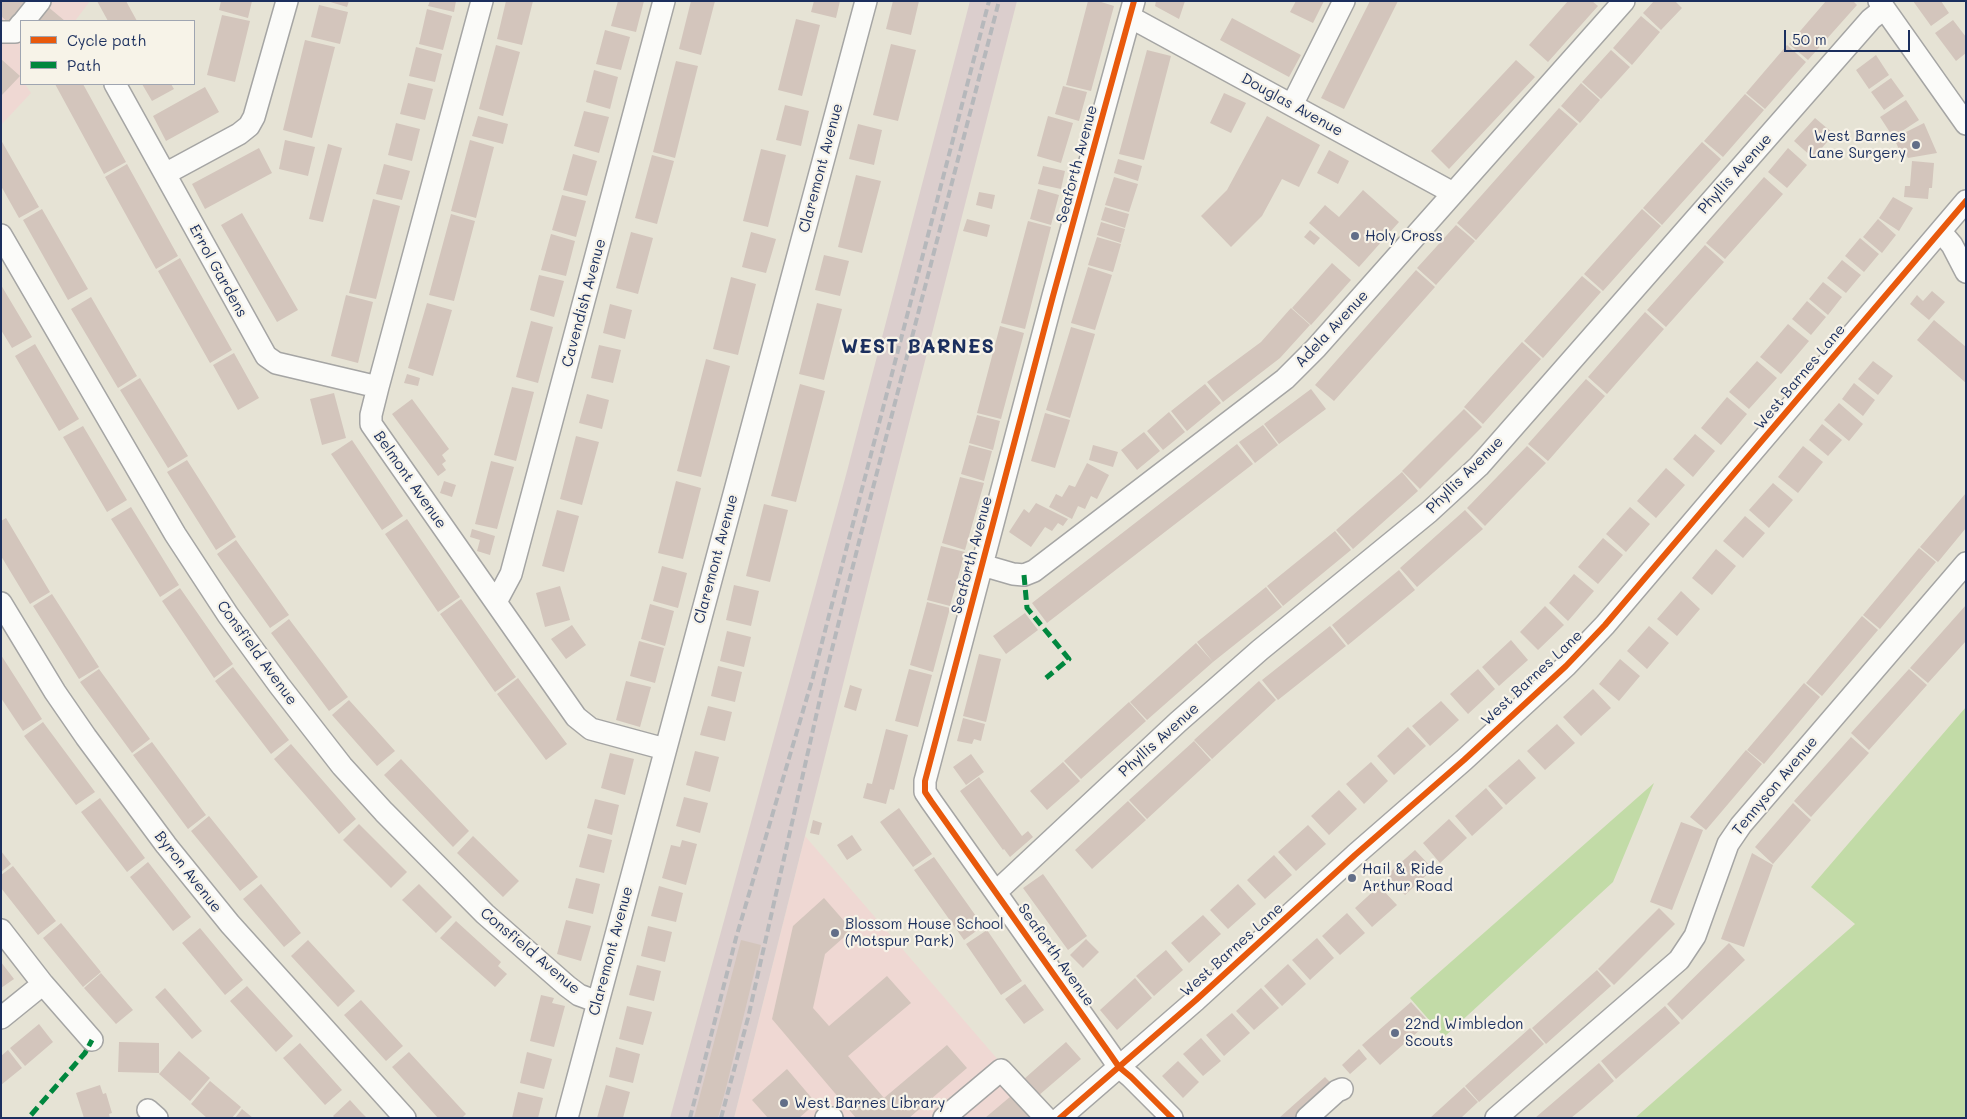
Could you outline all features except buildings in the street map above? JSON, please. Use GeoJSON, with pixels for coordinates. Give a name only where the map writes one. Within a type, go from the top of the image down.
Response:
{"type":"FeatureCollection","features":[{"type":"Feature","properties":{"kind":"street"},"geometry":{"type":"LineString","coordinates":[[25,20],[40,1]]}},
{"type":"Feature","properties":{"kind":"street"},"geometry":{"type":"LineString","coordinates":[[165,174],[239,134],[249,126],[254,117],[287,1]]}},
{"type":"Feature","properties":{"kind":"street","name":"Belmont Avenue"},"geometry":{"type":"LineString","coordinates":[[482,1],[378,387],[371,415],[371,424],[576,717],[591,729],[665,749]]}},
{"type":"Feature","properties":{"kind":"street","name":"Cavendish Avenue"},"geometry":{"type":"LineString","coordinates":[[496,602],[511,574],[664,1]]}},
{"type":"Feature","properties":{"kind":"street","name":"Claremont Avenue"},"geometry":{"type":"LineString","coordinates":[[567,1118],[866,1]]}},
{"type":"Feature","properties":{"kind":"street"},"geometry":{"type":"LineString","coordinates":[[1292,105],[1344,1]]}},
{"type":"Feature","properties":{"kind":"street","name":"Adela Avenue"},"geometry":{"type":"LineString","coordinates":[[982,565],[1013,574],[1024,574],[1034,571],[1285,379],[1316,348],[1624,1]]}},
{"type":"Feature","properties":{"kind":"street"},"geometry":{"type":"LineString","coordinates":[[1881,5],[1966,124]]}},
{"type":"Feature","properties":{"kind":"street","name":"Phyllis Avenue"},"geometry":{"type":"LineString","coordinates":[[996,892],[1178,722],[1260,650],[1429,512],[1479,466],[1881,5]]}},
{"type":"Feature","properties":{"kind":"street","name":"Douglas Avenue"},"geometry":{"type":"LineString","coordinates":[[1132,9],[1292,105],[1453,193]]}},
{"type":"Feature","properties":{"kind":"street","name":"Seaforth Avenue"},"geometry":{"type":"LineString","coordinates":[[1132,9],[1053,296],[925,782],[925,792],[1119,1067],[1172,1118]]}},
{"type":"Feature","properties":{"kind":"street"},"geometry":{"type":"LineString","coordinates":[[1,32],[15,32],[20,25]]}},
{"type":"Feature","properties":{"kind":"street","name":"Errol Gardens"},"geometry":{"type":"LineString","coordinates":[[116,85],[266,356],[276,363],[378,387]]}},
{"type":"Feature","properties":{"kind":"street","name":"West Barnes Lane"},"geometry":{"type":"LineString","coordinates":[[1060,1118],[1464,760],[1566,666],[1605,625],[1966,202]]}},
{"type":"Feature","properties":{"kind":"street"},"geometry":{"type":"LineString","coordinates":[[1941,232],[1952,245],[1966,272]]}},
{"type":"Feature","properties":{"kind":"street","name":"Consfield Avenue"},"geometry":{"type":"LineString","coordinates":[[1,234],[176,534],[228,615],[279,685],[342,766],[384,812],[485,914],[567,986],[579,994],[598,1002]]}},
{"type":"Feature","properties":{"kind":"street","name":"Tennyson Avenue"},"geometry":{"type":"LineString","coordinates":[[1496,1118],[1679,960],[1695,936],[1728,844],[1741,825],[1966,563]]}},
{"type":"Feature","properties":{"kind":"street","name":"Byron Avenue"},"geometry":{"type":"LineString","coordinates":[[1,603],[55,692],[166,845],[230,924],[405,1118]]}},
{"type":"Feature","properties":{"kind":"street"},"geometry":{"type":"LineString","coordinates":[[1,930],[43,984],[92,1040]]}},
{"type":"Feature","properties":{"kind":"street"},"geometry":{"type":"LineString","coordinates":[[1,1018],[43,984]]}},
{"type":"Feature","properties":{"kind":"street"},"geometry":{"type":"LineString","coordinates":[[944,1118],[1001,1070],[1046,1118]]}},
{"type":"Feature","properties":{"kind":"street"},"geometry":{"type":"LineString","coordinates":[[1307,1118],[1337,1091],[1342,1089]]}},
{"type":"Feature","properties":{"kind":"street"},"geometry":{"type":"LineString","coordinates":[[826,1118],[832,1118]]}},
{"type":"Feature","properties":{"kind":"shaded area"},"geometry":{"type":"Polygon","coordinates":[[[1,1],[90,1],[76,20],[20,20],[20,85],[26,85],[31,93],[1,125],[1,1]]]}},
{"type":"Feature","properties":{"kind":"shaded area"},"geometry":{"type":"Polygon","coordinates":[[[970,1],[1017,1],[734,1118],[670,1118],[846,475],[970,1]]]}},
{"type":"Feature","properties":{"kind":"shaded area","name":"Blossom House School (Motspur Park)"},"geometry":{"type":"Polygon","coordinates":[[[805,836],[1043,1112],[1036,1118],[734,1118],[805,836]]]}},
{"type":"Feature","properties":{"kind":"green space"},"geometry":{"type":"Polygon","coordinates":[[[1966,707],[1966,1118],[1635,1118],[1855,924],[1811,887],[1966,707]]]}},
{"type":"Feature","properties":{"kind":"green space"},"geometry":{"type":"Polygon","coordinates":[[[1654,783],[1613,882],[1444,1037],[1410,998],[1654,783]]]}},
{"type":"Feature","properties":{"kind":"railway"},"geometry":{"type":"LineString","coordinates":[[690,1118],[736,938],[813,677],[989,1]]}},
{"type":"Feature","properties":{"kind":"railway"},"geometry":{"type":"LineString","coordinates":[[721,1118],[748,1018],[824,681],[999,1]]}},
{"type":"Feature","properties":{"kind":"marked path"},"geometry":{"type":"LineString","coordinates":[[1024,575],[1027,608],[1069,659],[1046,678]]}},
{"type":"Feature","properties":{"kind":"marked path"},"geometry":{"type":"LineString","coordinates":[[31,1115],[85,1053],[92,1040]]}},
{"type":"Feature","properties":{"kind":"cycle path"},"geometry":{"type":"LineString","coordinates":[[1134,1],[1053,296],[925,781],[925,792],[1119,1067],[1172,1118]]}},
{"type":"Feature","properties":{"kind":"cycle path"},"geometry":{"type":"LineString","coordinates":[[1060,1118],[1196,1000],[1566,666],[1605,625],[1966,201]]}},
{"type":"Feature","properties":{"kind":"place","name":"West Barnes Lane Surgery"},"geometry":{"type":"Point","coordinates":[1916,145]}},
{"type":"Feature","properties":{"kind":"place","name":"Holy Cross"},"geometry":{"type":"Point","coordinates":[1355,236]}},
{"type":"Feature","properties":{"kind":"place","name":"Hail & Ride Arthur Road"},"geometry":{"type":"Point","coordinates":[1352,878]}},
{"type":"Feature","properties":{"kind":"place","name":"Blossom House School (Motspur Park)"},"geometry":{"type":"Point","coordinates":[835,933]}},
{"type":"Feature","properties":{"kind":"place","name":"22nd Wimbledon Scouts"},"geometry":{"type":"Point","coordinates":[1395,1033]}},
{"type":"Feature","properties":{"kind":"place","name":"West Barnes Library"},"geometry":{"type":"Point","coordinates":[784,1103]}},
{"type":"Feature","properties":{"kind":"district","name":"WEST BARNES"},"geometry":{"type":"Point","coordinates":[918,347]}}]}
